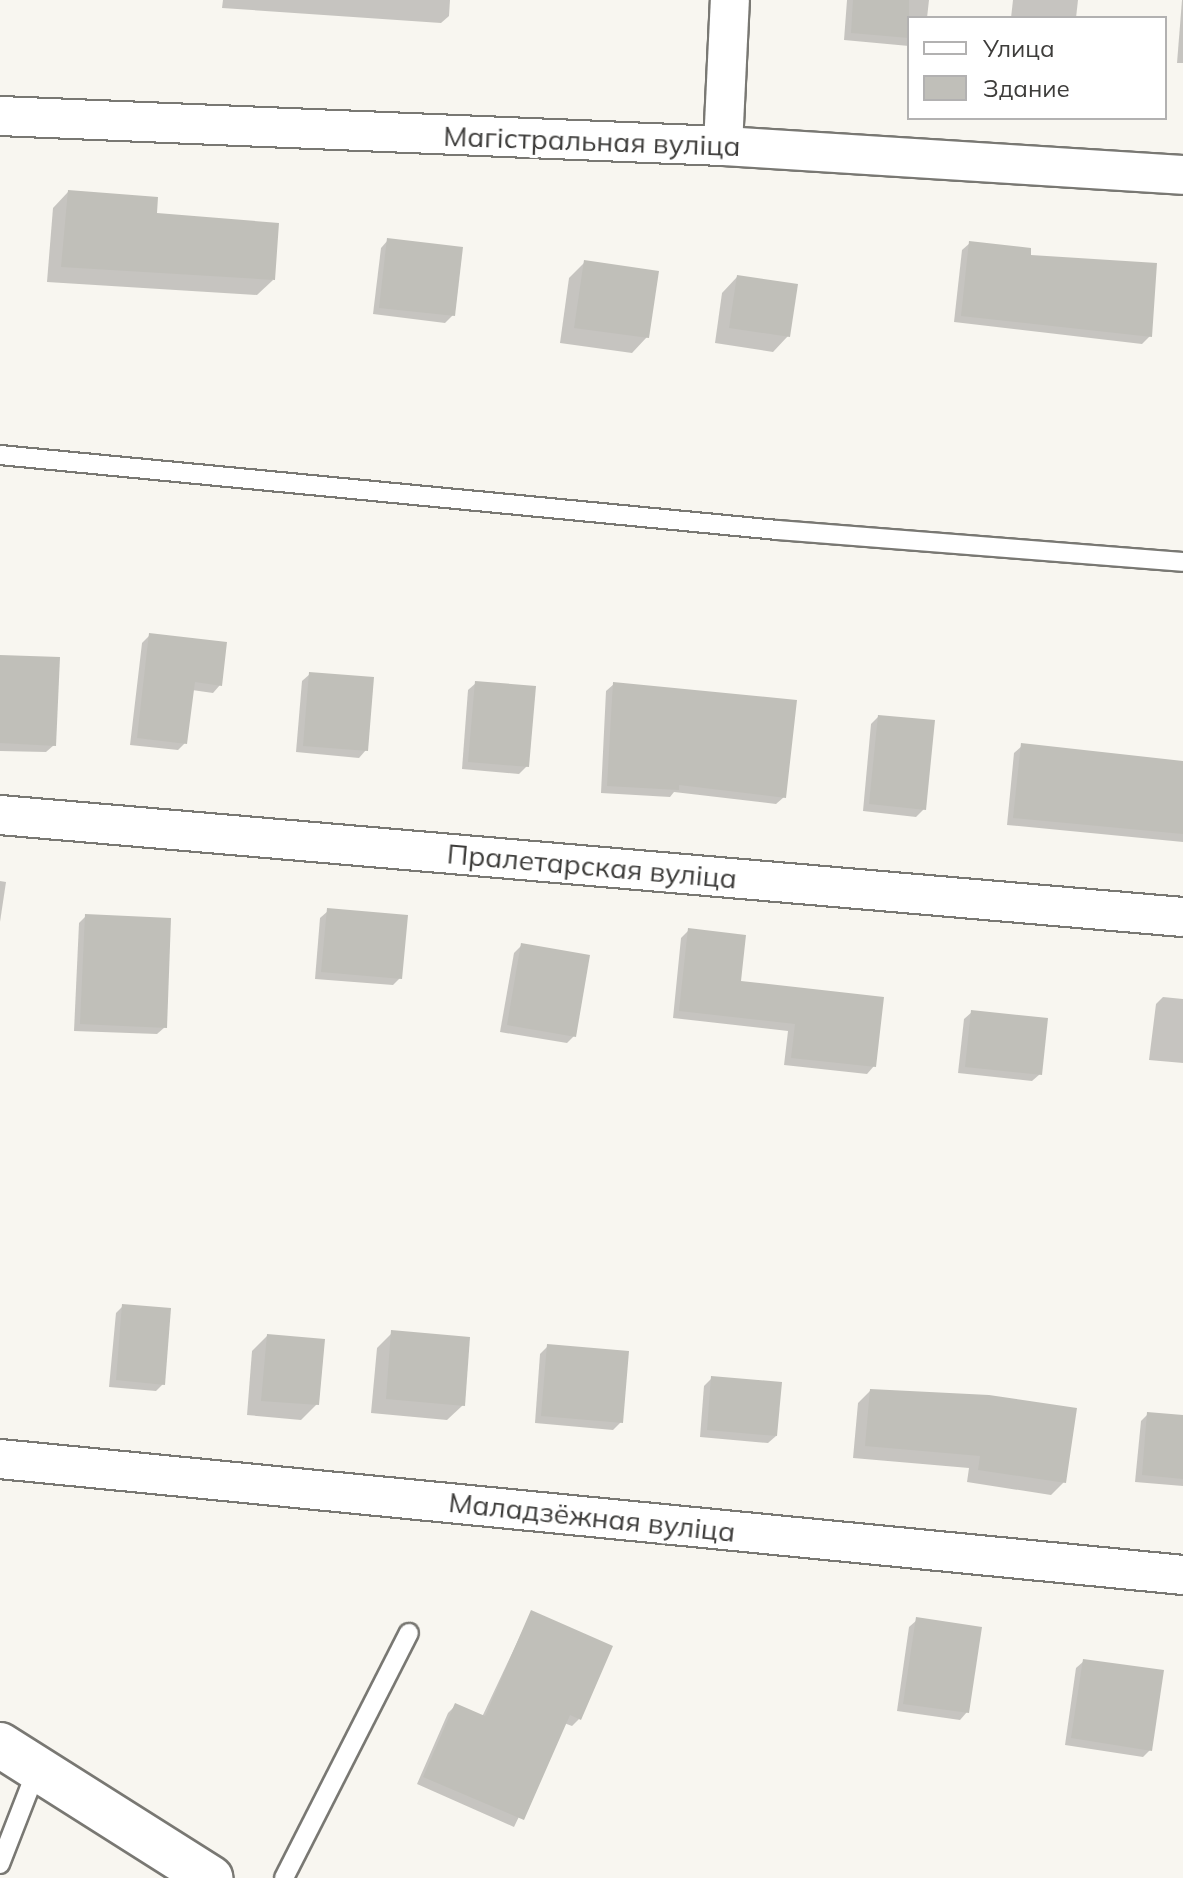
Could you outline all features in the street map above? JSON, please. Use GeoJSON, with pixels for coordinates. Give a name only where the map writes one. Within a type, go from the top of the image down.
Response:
{"type":"FeatureCollection","features":[{"type":"Feature","properties":{"kind":"main road"},"geometry":{"type":"LineString","coordinates":[[0,1745],[210,1878]]}},
{"type":"Feature","properties":{"kind":"street"},"geometry":{"type":"LineString","coordinates":[[723,146],[730,0]]}},
{"type":"Feature","properties":{"kind":"street","name":"Магістральная вуліца"},"geometry":{"type":"LineString","coordinates":[[0,116],[723,146],[1183,175]]}},
{"type":"Feature","properties":{"kind":"street","name":"Пралетарская вуліца"},"geometry":{"type":"LineString","coordinates":[[0,815],[1183,917]]}},
{"type":"Feature","properties":{"kind":"street","name":"Маладзёжная вуліца"},"geometry":{"type":"LineString","coordinates":[[0,1459],[1183,1575]]}},
{"type":"Feature","properties":{"kind":"lane"},"geometry":{"type":"LineString","coordinates":[[0,455],[761,529],[1183,562]]}},
{"type":"Feature","properties":{"kind":"lane"},"geometry":{"type":"LineString","coordinates":[[284,1878],[409,1633]]}},
{"type":"Feature","properties":{"kind":"lane"},"geometry":{"type":"LineString","coordinates":[[0,1864],[37,1769]]}},
{"type":"Feature","properties":{"kind":"building"},"geometry":{"type":"Polygon","coordinates":[[[853,0],[909,0],[907,38],[851,33],[853,0]]]}},
{"type":"Feature","properties":{"kind":"building"},"geometry":{"type":"Polygon","coordinates":[[[68,190],[158,197],[157,213],[279,223],[275,280],[61,267],[68,190]]]}},
{"type":"Feature","properties":{"kind":"building"},"geometry":{"type":"Polygon","coordinates":[[[387,238],[463,247],[455,316],[379,308],[387,238]]]}},
{"type":"Feature","properties":{"kind":"building"},"geometry":{"type":"Polygon","coordinates":[[[969,241],[1031,248],[1031,255],[1157,263],[1152,337],[961,316],[969,241]]]}},
{"type":"Feature","properties":{"kind":"building"},"geometry":{"type":"Polygon","coordinates":[[[584,260],[659,271],[649,338],[574,328],[584,260]]]}},
{"type":"Feature","properties":{"kind":"building"},"geometry":{"type":"Polygon","coordinates":[[[737,275],[798,284],[790,337],[729,328],[737,275]]]}},
{"type":"Feature","properties":{"kind":"building"},"geometry":{"type":"Polygon","coordinates":[[[149,633],[227,642],[222,686],[195,682],[187,744],[137,738],[149,633]]]}},
{"type":"Feature","properties":{"kind":"building"},"geometry":{"type":"Polygon","coordinates":[[[0,655],[60,657],[56,746],[0,743],[0,655]]]}},
{"type":"Feature","properties":{"kind":"building"},"geometry":{"type":"Polygon","coordinates":[[[309,672],[374,677],[368,751],[303,746],[309,672]]]}},
{"type":"Feature","properties":{"kind":"building"},"geometry":{"type":"Polygon","coordinates":[[[475,681],[536,686],[529,767],[468,762],[475,681]]]}},
{"type":"Feature","properties":{"kind":"building"},"geometry":{"type":"Polygon","coordinates":[[[613,682],[797,700],[786,798],[679,785],[679,790],[607,786],[613,682]]]}},
{"type":"Feature","properties":{"kind":"building"},"geometry":{"type":"Polygon","coordinates":[[[878,715],[935,720],[926,810],[869,804],[878,715]]]}},
{"type":"Feature","properties":{"kind":"building"},"geometry":{"type":"Polygon","coordinates":[[[1021,743],[1183,761],[1183,834],[1013,818],[1021,743]]]}},
{"type":"Feature","properties":{"kind":"building"},"geometry":{"type":"Polygon","coordinates":[[[327,908],[408,915],[402,979],[321,972],[327,908]]]}},
{"type":"Feature","properties":{"kind":"building"},"geometry":{"type":"Polygon","coordinates":[[[85,914],[171,918],[167,1028],[80,1024],[85,914]]]}},
{"type":"Feature","properties":{"kind":"building"},"geometry":{"type":"Polygon","coordinates":[[[688,928],[746,935],[741,981],[884,997],[876,1067],[791,1058],[795,1024],[679,1011],[688,928]]]}},
{"type":"Feature","properties":{"kind":"building"},"geometry":{"type":"Polygon","coordinates":[[[521,943],[590,955],[576,1037],[507,1025],[521,943]]]}},
{"type":"Feature","properties":{"kind":"building"},"geometry":{"type":"Polygon","coordinates":[[[971,1010],[1048,1018],[1042,1075],[965,1067],[971,1010]]]}},
{"type":"Feature","properties":{"kind":"building"},"geometry":{"type":"Polygon","coordinates":[[[122,1304],[171,1308],[165,1385],[116,1380],[122,1304]]]}},
{"type":"Feature","properties":{"kind":"building"},"geometry":{"type":"Polygon","coordinates":[[[391,1330],[470,1337],[465,1406],[386,1399],[391,1330]]]}},
{"type":"Feature","properties":{"kind":"building"},"geometry":{"type":"Polygon","coordinates":[[[267,1334],[325,1339],[319,1405],[261,1401],[267,1334]]]}},
{"type":"Feature","properties":{"kind":"building"},"geometry":{"type":"Polygon","coordinates":[[[547,1344],[629,1351],[623,1423],[541,1416],[547,1344]]]}},
{"type":"Feature","properties":{"kind":"building"},"geometry":{"type":"Polygon","coordinates":[[[711,1376],[782,1382],[777,1436],[707,1430],[711,1376]]]}},
{"type":"Feature","properties":{"kind":"building"},"geometry":{"type":"Polygon","coordinates":[[[870,1389],[989,1395],[1077,1408],[1066,1483],[978,1470],[980,1456],[865,1446],[870,1389]]]}},
{"type":"Feature","properties":{"kind":"building"},"geometry":{"type":"Polygon","coordinates":[[[1147,1412],[1183,1415],[1183,1479],[1142,1475],[1147,1412]]]}},
{"type":"Feature","properties":{"kind":"building"},"geometry":{"type":"Polygon","coordinates":[[[531,1610],[613,1646],[581,1720],[570,1715],[524,1820],[423,1777],[455,1703],[485,1716],[531,1610]]]}},
{"type":"Feature","properties":{"kind":"building"},"geometry":{"type":"Polygon","coordinates":[[[916,1617],[982,1627],[969,1713],[903,1704],[916,1617]]]}},
{"type":"Feature","properties":{"kind":"building"},"geometry":{"type":"Polygon","coordinates":[[[1083,1659],[1164,1670],[1152,1751],[1071,1738],[1083,1659]]]}}]}
